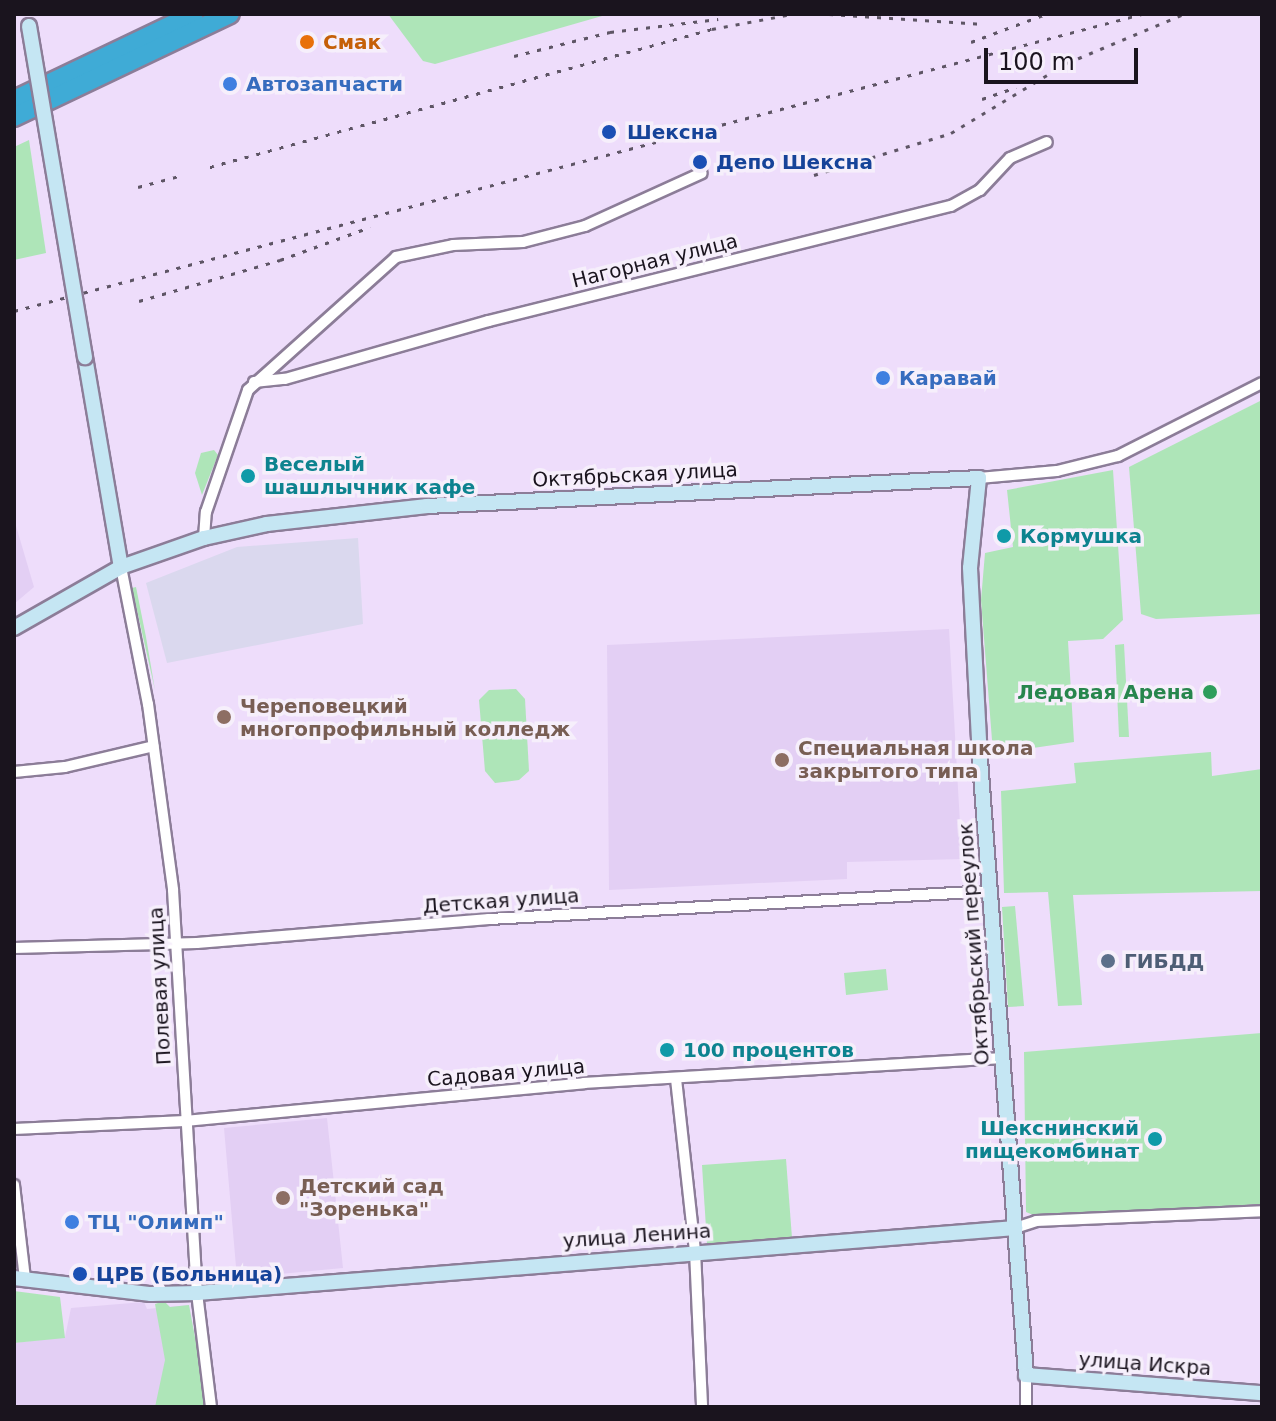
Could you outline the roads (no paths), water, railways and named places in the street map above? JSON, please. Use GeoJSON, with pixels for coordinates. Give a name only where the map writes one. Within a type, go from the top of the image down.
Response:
{"type":"FeatureCollection","features":[{"type":"Feature","properties":{"kind":"highway"},"geometry":{"type":"LineString","coordinates":[[14,100],[194,14]]}},
{"type":"Feature","properties":{"kind":"highway"},"geometry":{"type":"LineString","coordinates":[[14,117],[230,14]]}},
{"type":"Feature","properties":{"kind":"street"},"geometry":{"type":"LineString","coordinates":[[28,20],[121,567]]}},
{"type":"Feature","properties":{"kind":"street","name":"Нагорная улица"},"geometry":{"type":"LineString","coordinates":[[254,382],[285,379],[504,317],[951,206],[980,190],[1010,158],[1047,142]]}},
{"type":"Feature","properties":{"kind":"street"},"geometry":{"type":"LineString","coordinates":[[204,538],[206,512],[243,400],[254,382],[396,257],[453,245],[523,242],[585,226],[702,173]]}},
{"type":"Feature","properties":{"kind":"street","name":"Октябрьская улица"},"geometry":{"type":"LineString","coordinates":[[14,628],[121,567],[204,538],[267,524],[427,506],[979,478],[1057,471],[1118,456],[1262,383]]}},
{"type":"Feature","properties":{"kind":"street","name":"Октябрьский переулок"},"geometry":{"type":"LineString","coordinates":[[979,478],[970,568],[1026,1407]]}},
{"type":"Feature","properties":{"kind":"street","name":"Полевая улица"},"geometry":{"type":"LineString","coordinates":[[121,567],[154,746],[177,941],[197,1293],[211,1407]]}},
{"type":"Feature","properties":{"kind":"street"},"geometry":{"type":"LineString","coordinates":[[14,772],[65,767],[154,746]]}},
{"type":"Feature","properties":{"kind":"street","name":"Детская улица"},"geometry":{"type":"LineString","coordinates":[[14,948],[177,941],[992,891]]}},
{"type":"Feature","properties":{"kind":"street","name":"Садовая улица"},"geometry":{"type":"LineString","coordinates":[[14,1129],[185,1121],[676,1079],[1002,1058]]}},
{"type":"Feature","properties":{"kind":"street"},"geometry":{"type":"LineString","coordinates":[[676,1079],[695,1251],[702,1407]]}},
{"type":"Feature","properties":{"kind":"street"},"geometry":{"type":"LineString","coordinates":[[14,1185],[20,1278]]}},
{"type":"Feature","properties":{"kind":"street","name":"улица Ленина"},"geometry":{"type":"LineString","coordinates":[[20,1278],[151,1294],[197,1293],[695,1251],[1000,1233],[1036,1221],[1262,1211]]}},
{"type":"Feature","properties":{"kind":"street","name":"улица Искра"},"geometry":{"type":"LineString","coordinates":[[1026,1375],[1262,1393]]}},
{"type":"Feature","properties":{"kind":"railway"},"geometry":{"type":"LineString","coordinates":[[210,167],[712,29],[792,14]]}},
{"type":"Feature","properties":{"kind":"railway"},"geometry":{"type":"LineString","coordinates":[[829,14],[984,24]]}},
{"type":"Feature","properties":{"kind":"railway"},"geometry":{"type":"LineString","coordinates":[[971,42],[1046,14]]}},
{"type":"Feature","properties":{"kind":"railway"},"geometry":{"type":"LineString","coordinates":[[14,311],[1142,14]]}},
{"type":"Feature","properties":{"kind":"railway"},"geometry":{"type":"LineString","coordinates":[[814,175],[951,133],[1067,63],[1184,14]]}},
{"type":"Feature","properties":{"kind":"railway"},"geometry":{"type":"LineString","coordinates":[[514,56],[610,32],[718,19]]}},
{"type":"Feature","properties":{"kind":"railway"},"geometry":{"type":"LineString","coordinates":[[982,99],[1016,87]]}},
{"type":"Feature","properties":{"kind":"railway"},"geometry":{"type":"LineString","coordinates":[[138,187],[183,175]]}},
{"type":"Feature","properties":{"kind":"railway"},"geometry":{"type":"LineString","coordinates":[[139,301],[280,260],[370,227]]}},
{"type":"Feature","properties":{"kind":"place","name":"Смак"},"geometry":{"type":"Point","coordinates":[307,42]}},
{"type":"Feature","properties":{"kind":"place","name":"Автозапчасти"},"geometry":{"type":"Point","coordinates":[230,84]}},
{"type":"Feature","properties":{"kind":"place","name":"Шексна"},"geometry":{"type":"Point","coordinates":[609,132]}},
{"type":"Feature","properties":{"kind":"place","name":"Депо Шексна"},"geometry":{"type":"Point","coordinates":[700,162]}},
{"type":"Feature","properties":{"kind":"place","name":"Каравай"},"geometry":{"type":"Point","coordinates":[883,378]}},
{"type":"Feature","properties":{"kind":"place","name":"Веселый шашлычник кафе"},"geometry":{"type":"Point","coordinates":[248,476]}},
{"type":"Feature","properties":{"kind":"place","name":"Кормушка"},"geometry":{"type":"Point","coordinates":[1004,536]}},
{"type":"Feature","properties":{"kind":"place","name":"Ледовая Арена"},"geometry":{"type":"Point","coordinates":[1210,692]}},
{"type":"Feature","properties":{"kind":"place","name":"Череповецкий многопрофильный колледж"},"geometry":{"type":"Point","coordinates":[224,717]}},
{"type":"Feature","properties":{"kind":"place","name":"Специальная школа закрытого типа"},"geometry":{"type":"Point","coordinates":[782,760]}},
{"type":"Feature","properties":{"kind":"place","name":"ГИБДД"},"geometry":{"type":"Point","coordinates":[1108,961]}},
{"type":"Feature","properties":{"kind":"place","name":"100 процентов"},"geometry":{"type":"Point","coordinates":[667,1050]}},
{"type":"Feature","properties":{"kind":"place","name":"Шекснинский пищекомбинат"},"geometry":{"type":"Point","coordinates":[1155,1139]}},
{"type":"Feature","properties":{"kind":"place","name":"Детский сад \"Зоренька\""},"geometry":{"type":"Point","coordinates":[283,1198]}},
{"type":"Feature","properties":{"kind":"place","name":"ТЦ \"Олимп\""},"geometry":{"type":"Point","coordinates":[72,1222]}},
{"type":"Feature","properties":{"kind":"place","name":"ЦРБ (Больница)"},"geometry":{"type":"Point","coordinates":[80,1274]}}]}
